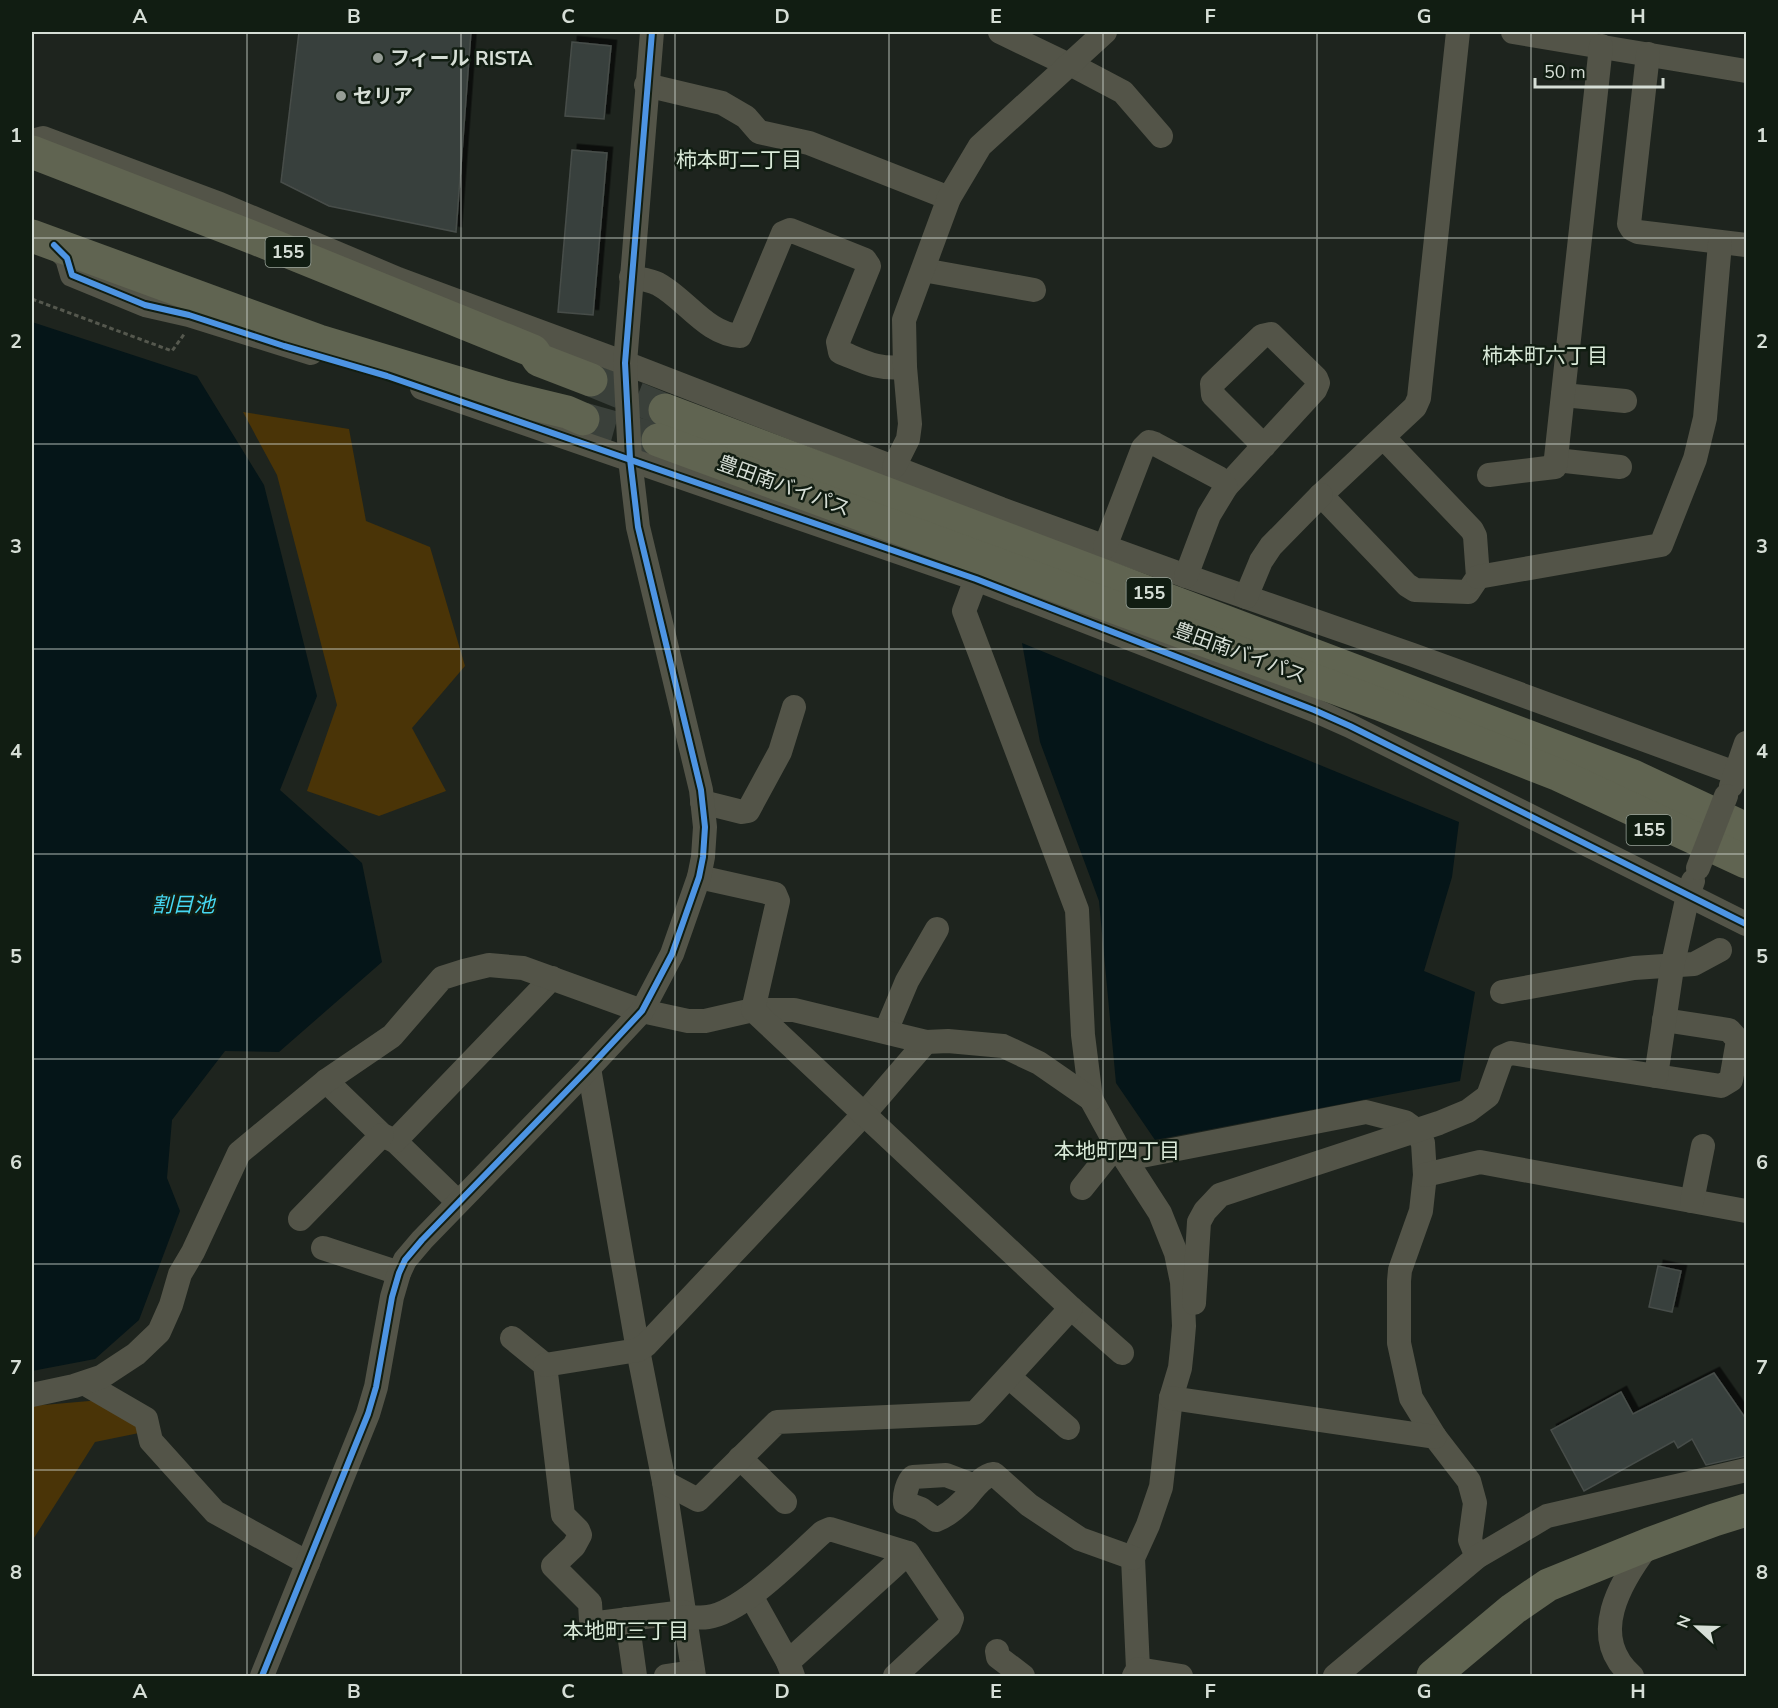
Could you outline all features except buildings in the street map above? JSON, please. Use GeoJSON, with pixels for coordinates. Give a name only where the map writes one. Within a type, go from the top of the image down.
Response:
{"type":"FeatureCollection","features":[{"type":"Feature","properties":{"kind":"highway","name":"155"},"geometry":{"type":"LineString","coordinates":[[32,152],[532,351],[538,360],[591,380]]}},
{"type":"Feature","properties":{"kind":"highway"},"geometry":{"type":"LineString","coordinates":[[43,240],[319,341],[505,397],[575,415]]}},
{"type":"Feature","properties":{"kind":"highway","name":"豊田南バイパス"},"geometry":{"type":"LineString","coordinates":[[1746,829],[1633,776],[662,425],[1559,775],[1746,862]]}},
{"type":"Feature","properties":{"kind":"highway","name":"155"},"geometry":{"type":"LineString","coordinates":[[1559,775],[1574,796],[1685,846],[1746,878]]}},
{"type":"Feature","properties":{"kind":"highway","name":"155"},"geometry":{"type":"LineString","coordinates":[[1633,776],[1736,805]]}},
{"type":"Feature","properties":{"kind":"highway"},"geometry":{"type":"LineString","coordinates":[[1433,1677],[1513,1609],[1548,1585],[1649,1544],[1746,1510]]}},
{"type":"Feature","properties":{"kind":"street"},"geometry":{"type":"LineString","coordinates":[[262,1677],[368,1414],[376,1387],[392,1297],[405,1260],[642,1011],[672,954],[699,877],[705,827],[701,790],[638,526],[630,459],[624,363],[652,32]]}},
{"type":"Feature","properties":{"kind":"street"},"geometry":{"type":"LineString","coordinates":[[1000,32],[1123,92],[1161,136]]}},
{"type":"Feature","properties":{"kind":"street"},"geometry":{"type":"LineString","coordinates":[[894,467],[908,440],[910,424],[904,320],[949,198],[980,146],[1105,32]]}},
{"type":"Feature","properties":{"kind":"street"},"geometry":{"type":"LineString","coordinates":[[1246,597],[1261,561],[1271,546],[1321,495],[1415,407],[1419,398],[1458,32]]}},
{"type":"Feature","properties":{"kind":"street"},"geometry":{"type":"LineString","coordinates":[[1513,32],[1598,41],[1648,54],[1746,70]]}},
{"type":"Feature","properties":{"kind":"street"},"geometry":{"type":"LineString","coordinates":[[1489,475],[1556,467],[1598,41]]}},
{"type":"Feature","properties":{"kind":"street"},"geometry":{"type":"LineString","coordinates":[[1648,54],[1629,224],[1638,232],[1746,245]]}},
{"type":"Feature","properties":{"kind":"street"},"geometry":{"type":"LineString","coordinates":[[646,85],[722,103],[746,117],[759,132],[809,143],[949,198]]}},
{"type":"Feature","properties":{"kind":"street"},"geometry":{"type":"LineString","coordinates":[[32,141],[43,138],[220,204],[398,279],[1105,547],[1413,655],[1741,775]]}},
{"type":"Feature","properties":{"kind":"street"},"geometry":{"type":"LineString","coordinates":[[631,277],[659,284],[707,323],[731,336],[740,336],[783,233],[790,230],[865,260],[868,266],[838,342],[840,352],[877,367],[887,369],[905,367]]}},
{"type":"Feature","properties":{"kind":"street"},"geometry":{"type":"LineString","coordinates":[[43,240],[67,258],[72,275],[145,305],[189,315],[387,376],[976,579],[1332,718],[1746,924]]}},
{"type":"Feature","properties":{"kind":"street"},"geometry":{"type":"LineString","coordinates":[[1478,577],[1661,545],[1695,459],[1705,417],[1720,243]]}},
{"type":"Feature","properties":{"kind":"street"},"geometry":{"type":"LineString","coordinates":[[923,270],[1034,290]]}},
{"type":"Feature","properties":{"kind":"street"},"geometry":{"type":"LineString","coordinates":[[1185,576],[1209,515],[1226,488],[1315,390],[1318,383],[1316,378],[1271,334],[1262,336],[1212,384],[1213,395],[1264,446]]}},
{"type":"Feature","properties":{"kind":"street"},"geometry":{"type":"LineString","coordinates":[[1563,395],[1625,401]]}},
{"type":"Feature","properties":{"kind":"street"},"geometry":{"type":"LineString","coordinates":[[1321,495],[1407,585],[1415,590],[1467,592],[1478,577],[1473,530],[1383,437]]}},
{"type":"Feature","properties":{"kind":"street"},"geometry":{"type":"LineString","coordinates":[[1105,547],[1143,448],[1149,442],[1219,478],[1226,488]]}},
{"type":"Feature","properties":{"kind":"street"},"geometry":{"type":"LineString","coordinates":[[1556,460],[1620,467]]}},
{"type":"Feature","properties":{"kind":"street"},"geometry":{"type":"LineString","coordinates":[[976,579],[964,611],[1077,910],[1083,1035],[1091,1099],[1122,1154],[1160,1213],[1176,1253],[1184,1310],[1180,1368],[1171,1398],[1161,1487],[1148,1525],[1133,1558],[1136,1673],[1181,1677]]}},
{"type":"Feature","properties":{"kind":"street"},"geometry":{"type":"LineString","coordinates":[[702,802],[748,811],[780,752],[794,707]]}},
{"type":"Feature","properties":{"kind":"street"},"geometry":{"type":"LineString","coordinates":[[1656,1076],[1673,965],[1688,895],[1698,868],[1736,805],[1746,743]]}},
{"type":"Feature","properties":{"kind":"street"},"geometry":{"type":"LineString","coordinates":[[699,877],[775,894],[778,901],[753,1010]]}},
{"type":"Feature","properties":{"kind":"street"},"geometry":{"type":"LineString","coordinates":[[886,1031],[907,981],[937,929]]}},
{"type":"Feature","properties":{"kind":"street"},"geometry":{"type":"LineString","coordinates":[[1503,992],[1634,968],[1694,964],[1720,950]]}},
{"type":"Feature","properties":{"kind":"street"},"geometry":{"type":"LineString","coordinates":[[32,1395],[101,1377],[136,1354],[159,1332],[171,1305],[180,1274],[193,1252],[239,1153],[326,1082],[392,1036],[442,978],[489,965],[523,968],[642,1011],[678,1019],[705,1021],[753,1010],[794,1010],[926,1042],[948,1041],[1003,1046],[1039,1063],[1091,1099]]}},
{"type":"Feature","properties":{"kind":"street"},"geometry":{"type":"LineString","coordinates":[[300,1219],[388,1138],[552,978]]}},
{"type":"Feature","properties":{"kind":"street"},"geometry":{"type":"LineString","coordinates":[[753,1010],[1122,1353]]}},
{"type":"Feature","properties":{"kind":"street"},"geometry":{"type":"LineString","coordinates":[[1182,1348],[1192,1335],[1199,1222],[1220,1195],[1468,1111],[1488,1096],[1503,1057],[1512,1053],[1721,1086],[1731,1080],[1738,1040],[1729,1030],[1664,1020]]}},
{"type":"Feature","properties":{"kind":"street"},"geometry":{"type":"LineString","coordinates":[[544,1365],[638,1350],[654,1336],[864,1114],[926,1042]]}},
{"type":"Feature","properties":{"kind":"street"},"geometry":{"type":"LineString","coordinates":[[589,1068],[638,1350],[664,1482],[694,1674],[666,1677]]}},
{"type":"Feature","properties":{"kind":"street"},"geometry":{"type":"LineString","coordinates":[[326,1082],[458,1202]]}},
{"type":"Feature","properties":{"kind":"street"},"geometry":{"type":"LineString","coordinates":[[1082,1188],[1106,1158],[1122,1154],[1366,1112],[1405,1122],[1416,1130],[1423,1143],[1425,1175],[1420,1211],[1400,1270],[1399,1343],[1411,1398],[1435,1437],[1469,1481],[1475,1503],[1470,1540],[1477,1557]]}},
{"type":"Feature","properties":{"kind":"street"},"geometry":{"type":"LineString","coordinates":[[1692,1201],[1703,1146]]}},
{"type":"Feature","properties":{"kind":"street"},"geometry":{"type":"LineString","coordinates":[[1425,1175],[1480,1162],[1746,1211]]}},
{"type":"Feature","properties":{"kind":"street"},"geometry":{"type":"LineString","coordinates":[[323,1248],[399,1273]]}},
{"type":"Feature","properties":{"kind":"street"},"geometry":{"type":"LineString","coordinates":[[664,1482],[698,1500],[777,1422],[975,1413],[1071,1308]]}},
{"type":"Feature","properties":{"kind":"street"},"geometry":{"type":"LineString","coordinates":[[512,1338],[544,1365],[563,1515],[580,1535],[574,1546],[553,1566],[590,1603],[591,1620],[598,1623],[684,1614],[708,1617],[719,1613],[751,1596],[823,1532],[830,1529],[908,1553],[952,1618],[949,1626],[896,1677]]}},
{"type":"Feature","properties":{"kind":"street"},"geometry":{"type":"LineString","coordinates":[[1009,1377],[1068,1428]]}},
{"type":"Feature","properties":{"kind":"street"},"geometry":{"type":"LineString","coordinates":[[84,1383],[146,1419],[151,1441],[215,1512],[308,1563]]}},
{"type":"Feature","properties":{"kind":"street"},"geometry":{"type":"LineString","coordinates":[[1171,1398],[1435,1437]]}},
{"type":"Feature","properties":{"kind":"street"},"geometry":{"type":"LineString","coordinates":[[740,1458],[785,1502]]}},
{"type":"Feature","properties":{"kind":"street"},"geometry":{"type":"LineString","coordinates":[[1335,1677],[1477,1557],[1547,1516],[1746,1470]]}},
{"type":"Feature","properties":{"kind":"street"},"geometry":{"type":"LineString","coordinates":[[975,1486],[989,1475],[994,1474],[1029,1505],[1080,1539],[1133,1558]]}},
{"type":"Feature","properties":{"kind":"street"},"geometry":{"type":"LineString","coordinates":[[1632,1677],[1623,1669],[1613,1652],[1610,1629],[1612,1609],[1628,1574],[1649,1544]]}},
{"type":"Feature","properties":{"kind":"street"},"geometry":{"type":"LineString","coordinates":[[751,1596],[791,1669],[908,1553]]}},
{"type":"Feature","properties":{"kind":"street"},"geometry":{"type":"LineString","coordinates":[[627,1619],[635,1677]]}},
{"type":"Feature","properties":{"kind":"street"},"geometry":{"type":"LineString","coordinates":[[997,1651],[998,1657],[1023,1677]]}},
{"type":"Feature","properties":{"kind":"path"},"geometry":{"type":"LineString","coordinates":[[32,299],[172,351],[185,333]]}},
{"type":"Feature","properties":{"kind":"shaded area"},"geometry":{"type":"Polygon","coordinates":[[[243,412],[349,429],[366,521],[430,547],[465,666],[412,728],[446,791],[379,816],[307,791],[337,705],[277,475],[243,412]]]}},
{"type":"Feature","properties":{"kind":"shaded area"},"geometry":{"type":"Polygon","coordinates":[[[112,1399],[144,1432],[95,1442],[32,1541],[32,1406],[112,1399]]]}},
{"type":"Feature","properties":{"kind":"water","name":"割目池"},"geometry":{"type":"Polygon","coordinates":[[[32,322],[197,376],[264,485],[317,696],[280,790],[362,863],[382,962],[279,1052],[225,1051],[172,1120],[167,1178],[180,1211],[139,1320],[95,1359],[32,1371],[32,322]]]}},
{"type":"Feature","properties":{"kind":"water"},"geometry":{"type":"Polygon","coordinates":[[[1022,643],[1459,822],[1452,877],[1424,971],[1475,992],[1460,1081],[1155,1140],[1116,1083],[1099,901],[1040,742],[1022,643]]]}},
{"type":"Feature","properties":{"kind":"tunnel"},"geometry":{"type":"LineString","coordinates":[[591,380],[665,410]]}},
{"type":"Feature","properties":{"kind":"tunnel"},"geometry":{"type":"LineString","coordinates":[[583,419],[658,440]]}},
{"type":"Feature","properties":{"kind":"cycle path"},"geometry":{"type":"LineString","coordinates":[[262,1676],[368,1414],[376,1387],[392,1297],[405,1260],[642,1011],[672,954],[699,877],[705,827],[701,790],[638,527],[630,459],[625,363],[652,32]]}},
{"type":"Feature","properties":{"kind":"cycle path"},"geometry":{"type":"LineString","coordinates":[[54,245],[67,258],[72,275],[145,305],[189,315],[387,376],[976,579],[1314,710],[1746,924]]}},
{"type":"Feature","properties":{"kind":"place","name":"フィール RISTA"},"geometry":{"type":"Point","coordinates":[378,58]}},
{"type":"Feature","properties":{"kind":"place","name":"セリア"},"geometry":{"type":"Point","coordinates":[341,96]}},
{"type":"Feature","properties":{"kind":"district","name":"柿本町二丁目"},"geometry":{"type":"Point","coordinates":[739,160]}},
{"type":"Feature","properties":{"kind":"district","name":"柿本町六丁目"},"geometry":{"type":"Point","coordinates":[1545,356]}},
{"type":"Feature","properties":{"kind":"district","name":"本地町四丁目"},"geometry":{"type":"Point","coordinates":[1117,1151]}},
{"type":"Feature","properties":{"kind":"district","name":"本地町三丁目"},"geometry":{"type":"Point","coordinates":[626,1631]}}]}
